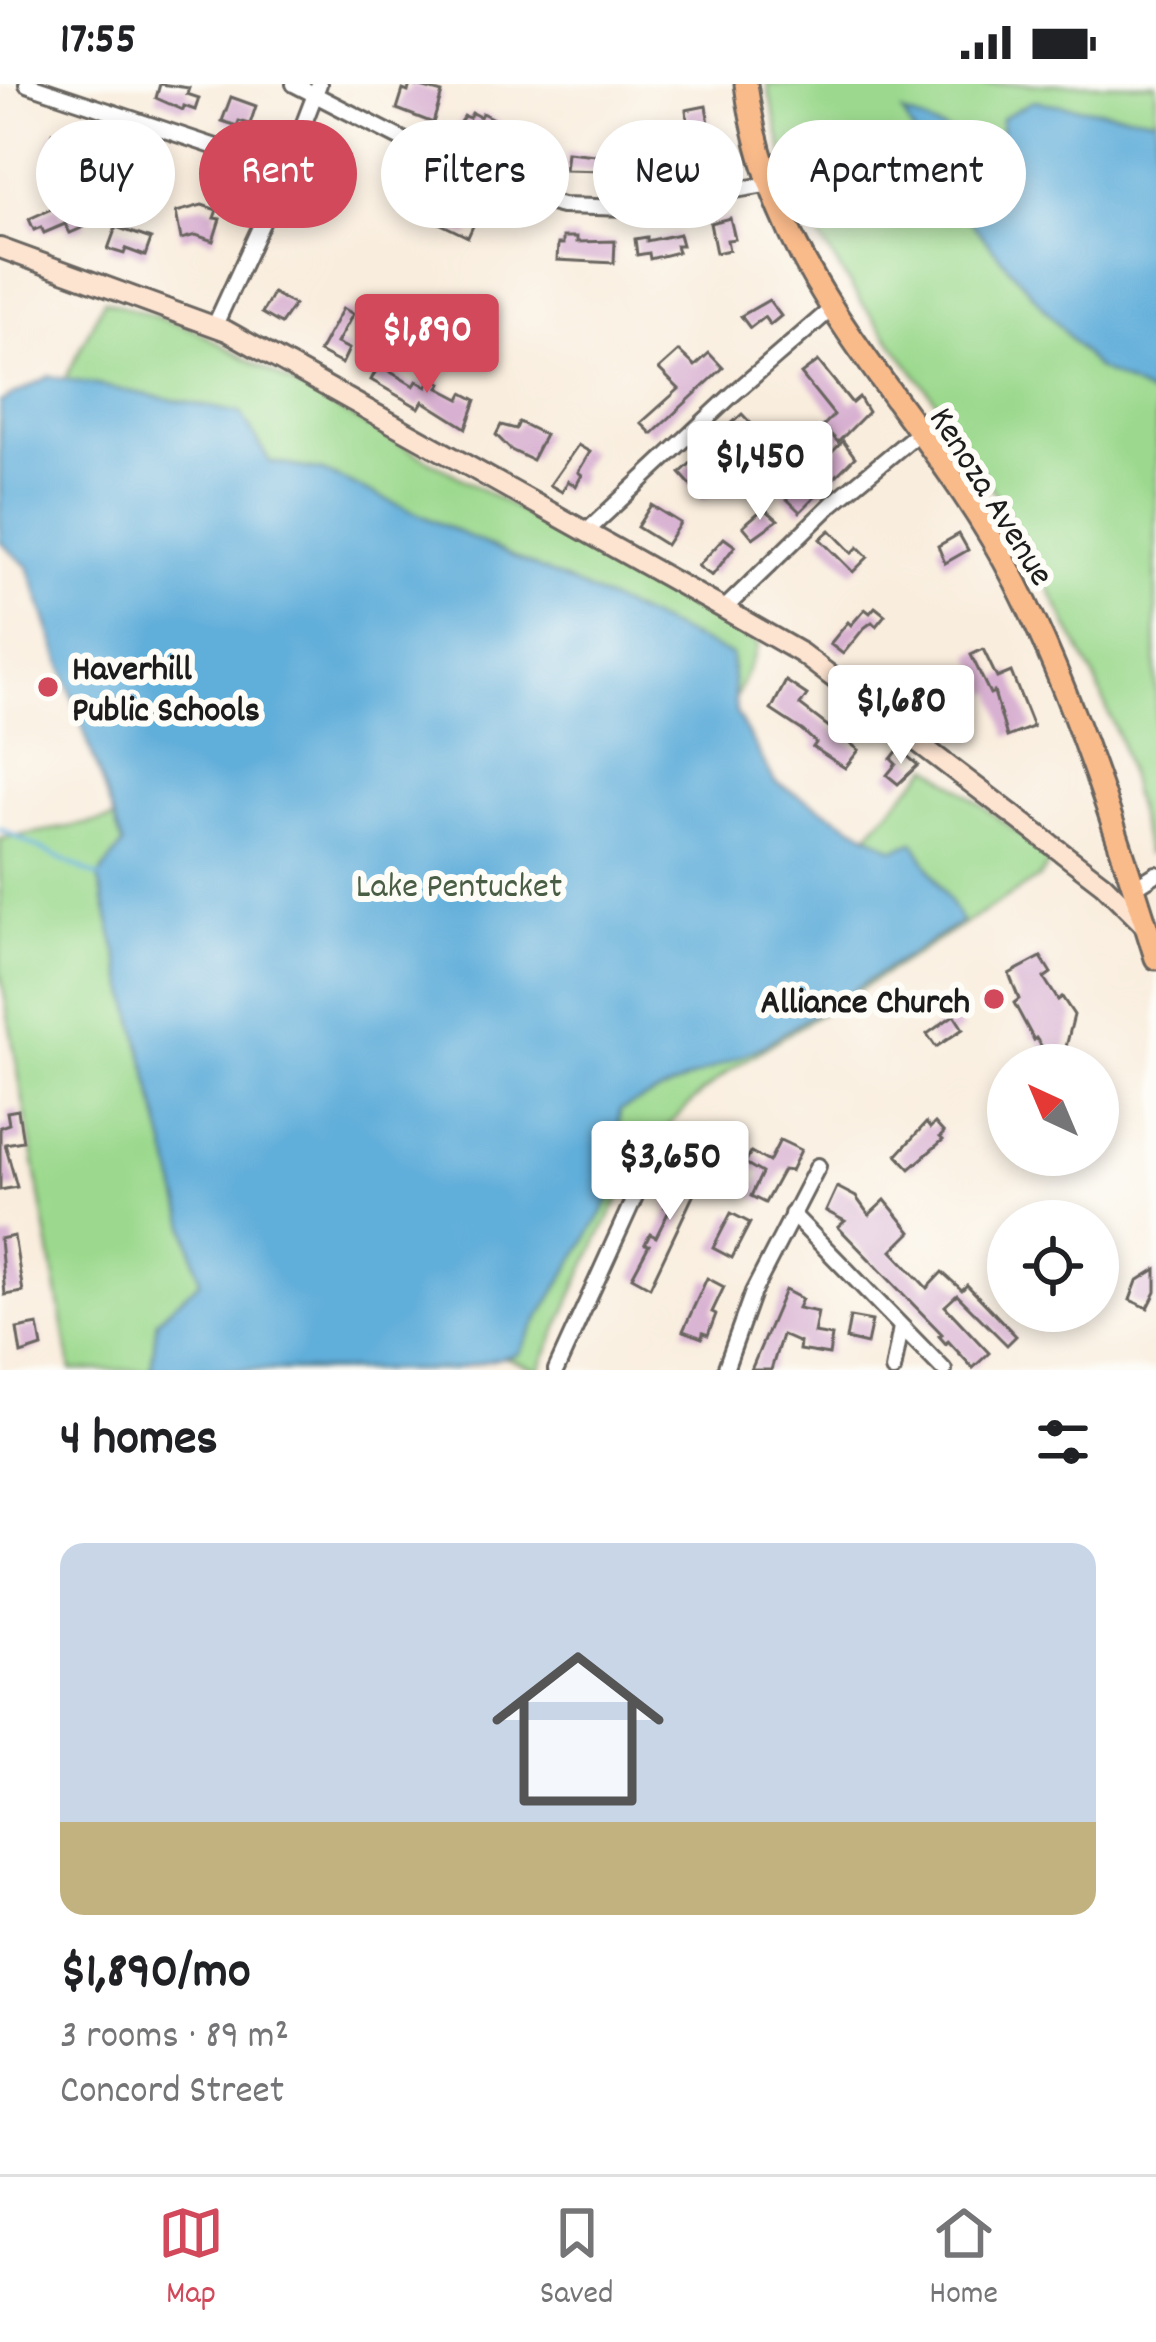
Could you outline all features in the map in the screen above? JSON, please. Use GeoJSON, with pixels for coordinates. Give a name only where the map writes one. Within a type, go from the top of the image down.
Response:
{"type":"FeatureCollection","features":[{"type":"Feature","properties":{"kind":"main road","name":"Kenoza Avenue"},"geometry":{"type":"LineString","coordinates":[[746,84],[751,123],[767,172]]}},
{"type":"Feature","properties":{"kind":"main road","name":"Kenoza Avenue"},"geometry":{"type":"LineString","coordinates":[[785,228],[830,310],[962,492],[1016,583],[1084,745],[1156,958]]}},
{"type":"Feature","properties":{"kind":"main road"},"geometry":{"type":"LineString","coordinates":[[0,248],[215,326],[800,653],[1103,884],[1146,927]]}},
{"type":"Feature","properties":{"kind":"street"},"geometry":{"type":"LineString","coordinates":[[27,84],[199,141]]}},
{"type":"Feature","properties":{"kind":"street"},"geometry":{"type":"LineString","coordinates":[[294,84],[317,89],[501,190],[562,206],[628,208],[767,185]]}},
{"type":"Feature","properties":{"kind":"street"},"geometry":{"type":"LineString","coordinates":[[305,120],[317,89]]}},
{"type":"Feature","properties":{"kind":"street"},"geometry":{"type":"LineString","coordinates":[[215,326],[260,228]]}},
{"type":"Feature","properties":{"kind":"street"},"geometry":{"type":"LineString","coordinates":[[586,532],[830,310]]}},
{"type":"Feature","properties":{"kind":"street"},"geometry":{"type":"LineString","coordinates":[[724,609],[832,504],[920,432]]}},
{"type":"Feature","properties":{"kind":"street"},"geometry":{"type":"LineString","coordinates":[[1134,888],[1156,874]]}},
{"type":"Feature","properties":{"kind":"street"},"geometry":{"type":"LineString","coordinates":[[556,1370],[650,1163],[664,1147]]}},
{"type":"Feature","properties":{"kind":"street"},"geometry":{"type":"LineString","coordinates":[[725,1370],[753,1292],[818,1166]]}},
{"type":"Feature","properties":{"kind":"street"},"geometry":{"type":"LineString","coordinates":[[792,1214],[944,1370]]}},
{"type":"Feature","properties":{"kind":"street"},"geometry":{"type":"LineString","coordinates":[[893,1370],[901,1327]]}},
{"type":"Feature","properties":{"kind":"green space"},"geometry":{"type":"Polygon","coordinates":[[[767,84],[1156,84],[1156,848],[1147,854],[1121,744],[1095,679],[1023,538],[937,402],[861,302],[815,228],[1026,228],[1026,120],[775,120],[767,84]]]}},
{"type":"Feature","properties":{"kind":"green space","name":"Lake Pentucket"},"geometry":{"type":"Polygon","coordinates":[[[104,300],[193,329],[759,644],[728,716],[773,789],[864,838],[930,766],[1043,852],[1048,864],[1039,878],[730,1070],[682,1112],[657,1140],[622,1194],[539,1370],[490,1352],[388,1370],[71,1370],[0,970],[0,839],[148,813],[61,388],[104,300]]]}},
{"type":"Feature","properties":{"kind":"water"},"geometry":{"type":"Polygon","coordinates":[[[1033,101],[1156,118],[1156,398],[1095,367],[976,228],[1026,228],[1026,120],[1002,118],[1033,101]]]}},
{"type":"Feature","properties":{"kind":"water","name":"Lake Pentucket"},"geometry":{"type":"Polygon","coordinates":[[[50,376],[241,413],[270,462],[323,471],[731,655],[736,713],[775,782],[894,849],[914,842],[962,922],[759,1048],[620,1110],[611,1198],[518,1354],[450,1370],[151,1370],[157,1320],[200,1281],[98,877],[123,845],[28,566],[0,542],[0,402],[50,376]]]}},
{"type":"Feature","properties":{"kind":"building"},"geometry":{"type":"Polygon","coordinates":[[[160,84],[189,88],[187,94],[199,98],[195,110],[156,98],[160,84]]]}},
{"type":"Feature","properties":{"kind":"building"},"geometry":{"type":"Polygon","coordinates":[[[410,84],[442,93],[434,120],[397,109],[403,90],[408,92],[410,84]]]}},
{"type":"Feature","properties":{"kind":"building"},"geometry":{"type":"Polygon","coordinates":[[[231,97],[256,106],[251,120],[222,120],[231,97]]]}},
{"type":"Feature","properties":{"kind":"building"},"geometry":{"type":"Polygon","coordinates":[[[706,106],[708,120],[687,120],[686,110],[706,106]]]}},
{"type":"Feature","properties":{"kind":"building"},"geometry":{"type":"Polygon","coordinates":[[[482,113],[495,120],[461,120],[482,113]]]}},
{"type":"Feature","properties":{"kind":"building"},"geometry":{"type":"Polygon","coordinates":[[[569,152],[593,155],[593,171],[569,170],[569,152]]]}},
{"type":"Feature","properties":{"kind":"building"},"geometry":{"type":"Polygon","coordinates":[[[199,206],[199,228],[217,228],[213,241],[196,235],[181,239],[176,212],[199,206]]]}},
{"type":"Feature","properties":{"kind":"building"},"geometry":{"type":"Polygon","coordinates":[[[116,228],[151,239],[145,256],[108,249],[116,228]]]}},
{"type":"Feature","properties":{"kind":"building"},"geometry":{"type":"Polygon","coordinates":[[[449,228],[472,228],[468,237],[449,228]]]}},
{"type":"Feature","properties":{"kind":"building"},"geometry":{"type":"Polygon","coordinates":[[[711,228],[732,228],[735,239],[727,240],[729,250],[716,253],[711,228]]]}},
{"type":"Feature","properties":{"kind":"building"},"geometry":{"type":"Polygon","coordinates":[[[679,234],[682,245],[676,245],[678,252],[650,259],[649,253],[637,255],[635,239],[679,234]]]}},
{"type":"Feature","properties":{"kind":"building"},"geometry":{"type":"Polygon","coordinates":[[[563,237],[577,237],[577,242],[615,241],[614,263],[557,260],[563,237]]]}},
{"type":"Feature","properties":{"kind":"building"},"geometry":{"type":"Polygon","coordinates":[[[273,293],[294,305],[281,324],[262,313],[273,293]]]}},
{"type":"Feature","properties":{"kind":"building"},"geometry":{"type":"Polygon","coordinates":[[[769,300],[781,316],[770,325],[764,317],[750,328],[741,316],[769,300]]]}},
{"type":"Feature","properties":{"kind":"building"},"geometry":{"type":"Polygon","coordinates":[[[343,308],[353,314],[337,343],[349,349],[342,364],[319,352],[343,308]]]}},
{"type":"Feature","properties":{"kind":"building"},"geometry":{"type":"Polygon","coordinates":[[[679,351],[695,366],[709,353],[723,368],[652,434],[641,423],[679,389],[659,369],[679,351]]]}},
{"type":"Feature","properties":{"kind":"building"},"geometry":{"type":"Polygon","coordinates":[[[818,361],[852,403],[859,397],[868,412],[838,442],[823,426],[834,415],[801,374],[818,361]]]}},
{"type":"Feature","properties":{"kind":"building"},"geometry":{"type":"Polygon","coordinates":[[[379,365],[414,386],[417,381],[427,387],[432,377],[442,383],[439,388],[460,399],[463,393],[476,400],[466,428],[423,401],[419,408],[371,380],[379,365]]]}},
{"type":"Feature","properties":{"kind":"building"},"geometry":{"type":"Polygon","coordinates":[[[742,414],[763,436],[750,448],[744,442],[737,448],[726,436],[742,414]]]}},
{"type":"Feature","properties":{"kind":"building"},"geometry":{"type":"Polygon","coordinates":[[[519,422],[545,435],[532,460],[511,450],[496,435],[501,425],[516,429],[519,422]]]}},
{"type":"Feature","properties":{"kind":"building"},"geometry":{"type":"Polygon","coordinates":[[[843,441],[855,457],[800,512],[783,495],[793,485],[789,481],[798,473],[805,480],[843,441]]]}},
{"type":"Feature","properties":{"kind":"building"},"geometry":{"type":"Polygon","coordinates":[[[578,445],[590,452],[576,486],[568,481],[562,492],[550,485],[578,445]]]}},
{"type":"Feature","properties":{"kind":"building"},"geometry":{"type":"Polygon","coordinates":[[[692,462],[717,489],[704,500],[680,473],[692,462]]]}},
{"type":"Feature","properties":{"kind":"building"},"geometry":{"type":"Polygon","coordinates":[[[651,505],[680,523],[666,545],[637,527],[651,505]]]}},
{"type":"Feature","properties":{"kind":"building"},"geometry":{"type":"Polygon","coordinates":[[[764,508],[778,520],[753,538],[743,526],[764,508]]]}},
{"type":"Feature","properties":{"kind":"building"},"geometry":{"type":"Polygon","coordinates":[[[830,530],[852,553],[858,547],[868,557],[853,572],[820,539],[830,530]]]}},
{"type":"Feature","properties":{"kind":"building"},"geometry":{"type":"Polygon","coordinates":[[[959,534],[968,550],[945,563],[938,546],[959,534]]]}},
{"type":"Feature","properties":{"kind":"building"},"geometry":{"type":"Polygon","coordinates":[[[724,538],[735,546],[712,576],[698,566],[724,538]]]}},
{"type":"Feature","properties":{"kind":"building"},"geometry":{"type":"Polygon","coordinates":[[[875,607],[885,615],[876,626],[872,622],[864,628],[843,654],[830,644],[848,622],[851,625],[865,609],[870,613],[875,607]]]}},
{"type":"Feature","properties":{"kind":"building"},"geometry":{"type":"Polygon","coordinates":[[[983,649],[997,678],[1011,672],[1033,727],[1007,737],[994,692],[990,694],[971,655],[983,649]]]}},
{"type":"Feature","properties":{"kind":"building"},"geometry":{"type":"Polygon","coordinates":[[[786,681],[807,695],[800,705],[859,750],[845,768],[771,710],[786,681]]]}},
{"type":"Feature","properties":{"kind":"building"},"geometry":{"type":"Polygon","coordinates":[[[899,749],[918,765],[898,784],[887,775],[899,749]]]}},
{"type":"Feature","properties":{"kind":"building"},"geometry":{"type":"Polygon","coordinates":[[[1041,957],[1051,973],[1044,978],[1074,1015],[1067,1044],[1034,1040],[1014,1003],[1019,999],[1009,974],[1041,957]]]}},
{"type":"Feature","properties":{"kind":"building"},"geometry":{"type":"Polygon","coordinates":[[[954,1015],[963,1029],[936,1047],[927,1034],[954,1015]]]}},
{"type":"Feature","properties":{"kind":"building"},"geometry":{"type":"Polygon","coordinates":[[[18,1110],[23,1141],[5,1144],[17,1187],[0,1190],[0,1127],[9,1124],[7,1112],[18,1110]]]}},
{"type":"Feature","properties":{"kind":"building"},"geometry":{"type":"Polygon","coordinates":[[[926,1123],[930,1128],[935,1123],[944,1133],[943,1140],[910,1169],[897,1155],[926,1123]]]}},
{"type":"Feature","properties":{"kind":"building"},"geometry":{"type":"Polygon","coordinates":[[[780,1140],[801,1150],[791,1171],[783,1170],[765,1203],[751,1196],[762,1173],[745,1163],[751,1152],[769,1162],[780,1140]]]}},
{"type":"Feature","properties":{"kind":"building"},"geometry":{"type":"Polygon","coordinates":[[[693,1157],[708,1164],[650,1287],[632,1277],[693,1157]]]}},
{"type":"Feature","properties":{"kind":"building"},"geometry":{"type":"Polygon","coordinates":[[[837,1187],[856,1197],[869,1215],[885,1200],[911,1232],[892,1251],[927,1288],[942,1272],[962,1290],[967,1285],[987,1306],[987,1325],[957,1295],[945,1306],[989,1353],[973,1368],[838,1227],[845,1221],[826,1211],[837,1187]]]}},
{"type":"Feature","properties":{"kind":"building"},"geometry":{"type":"Polygon","coordinates":[[[731,1213],[750,1223],[732,1258],[713,1248],[731,1213]]]}},
{"type":"Feature","properties":{"kind":"building"},"geometry":{"type":"Polygon","coordinates":[[[14,1236],[23,1292],[5,1295],[0,1239],[14,1236]]]}},
{"type":"Feature","properties":{"kind":"building"},"geometry":{"type":"Polygon","coordinates":[[[1156,1269],[1156,1292],[1148,1308],[1130,1300],[1137,1281],[1156,1269]]]}},
{"type":"Feature","properties":{"kind":"building"},"geometry":{"type":"Polygon","coordinates":[[[707,1278],[724,1287],[708,1335],[703,1333],[702,1338],[683,1331],[707,1278]]]}},
{"type":"Feature","properties":{"kind":"building"},"geometry":{"type":"Polygon","coordinates":[[[785,1290],[802,1299],[798,1308],[818,1312],[814,1333],[832,1336],[829,1355],[799,1350],[800,1343],[782,1335],[771,1370],[751,1370],[785,1290]]]}},
{"type":"Feature","properties":{"kind":"building"},"geometry":{"type":"Polygon","coordinates":[[[850,1317],[872,1321],[867,1344],[846,1339],[850,1317]]]}},
{"type":"Feature","properties":{"kind":"building"},"geometry":{"type":"Polygon","coordinates":[[[38,1325],[42,1347],[21,1354],[17,1329],[38,1325]]]}},
{"type":"Feature","properties":{"kind":"building"},"geometry":{"type":"Polygon","coordinates":[[[994,1332],[1012,1332],[1016,1336],[1007,1345],[994,1332]]]}},
{"type":"Feature","properties":{"kind":"waterway"},"geometry":{"type":"LineString","coordinates":[[0,829],[98,877]]}},
{"type":"Feature","properties":{"kind":"place","name":"Haverhill Public Schools"},"geometry":{"type":"Point","coordinates":[48,687]}},
{"type":"Feature","properties":{"kind":"place","name":"Alliance Church"},"geometry":{"type":"Point","coordinates":[994,999]}}]}
